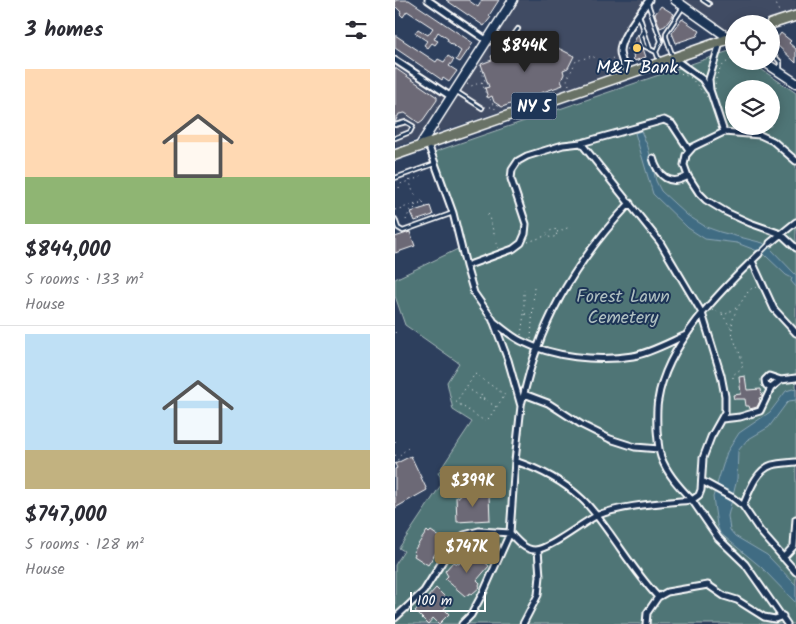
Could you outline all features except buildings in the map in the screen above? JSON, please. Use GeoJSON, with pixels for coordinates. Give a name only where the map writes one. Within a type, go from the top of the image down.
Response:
{"type":"FeatureCollection","features":[{"type":"Feature","properties":{"kind":"main road"},"geometry":{"type":"LineString","coordinates":[[780,22],[795,19]]}},
{"type":"Feature","properties":{"kind":"main road","name":"NY 5"},"geometry":{"type":"LineString","coordinates":[[395,155],[725,41]]}},
{"type":"Feature","properties":{"kind":"street"},"geometry":{"type":"LineString","coordinates":[[428,0],[487,39]]}},
{"type":"Feature","properties":{"kind":"street"},"geometry":{"type":"LineString","coordinates":[[419,147],[513,0]]}},
{"type":"Feature","properties":{"kind":"street"},"geometry":{"type":"LineString","coordinates":[[676,0],[725,34]]}},
{"type":"Feature","properties":{"kind":"street"},"geometry":{"type":"LineString","coordinates":[[627,74],[620,48],[623,40],[648,1]]}},
{"type":"Feature","properties":{"kind":"street"},"geometry":{"type":"LineString","coordinates":[[720,42],[709,79],[723,132]]}},
{"type":"Feature","properties":{"kind":"street"},"geometry":{"type":"LineString","coordinates":[[674,59],[702,80],[713,91]]}},
{"type":"Feature","properties":{"kind":"street"},"geometry":{"type":"LineString","coordinates":[[395,60],[452,93]]}},
{"type":"Feature","properties":{"kind":"street"},"geometry":{"type":"LineString","coordinates":[[775,70],[796,83]]}},
{"type":"Feature","properties":{"kind":"street"},"geometry":{"type":"LineString","coordinates":[[465,266],[501,254],[521,243],[525,234],[526,224],[511,179],[512,170],[518,162],[527,156],[664,120],[672,124],[689,150]]}},
{"type":"Feature","properties":{"kind":"street"},"geometry":{"type":"LineString","coordinates":[[796,161],[773,141],[760,135],[723,132],[689,150],[684,164],[688,176],[699,194],[713,204],[750,223],[781,234],[796,248]]}},
{"type":"Feature","properties":{"kind":"street"},"geometry":{"type":"LineString","coordinates":[[395,618],[424,591],[452,546],[464,535],[479,531],[510,533],[524,547],[538,550],[597,516],[622,509],[692,500],[699,495],[703,458],[725,412],[721,375],[702,313],[660,242],[581,143]]}},
{"type":"Feature","properties":{"kind":"street"},"geometry":{"type":"LineString","coordinates":[[428,144],[453,213],[465,266],[474,293],[493,320],[508,360],[521,406]]}},
{"type":"Feature","properties":{"kind":"street"},"geometry":{"type":"LineString","coordinates":[[653,158],[655,168],[672,182],[680,181],[688,176]]}},
{"type":"Feature","properties":{"kind":"street"},"geometry":{"type":"LineString","coordinates":[[462,624],[471,615],[484,591],[510,533],[521,406],[537,348],[554,309],[581,263],[607,228],[630,203]]}},
{"type":"Feature","properties":{"kind":"street"},"geometry":{"type":"LineString","coordinates":[[770,243],[796,222]]}},
{"type":"Feature","properties":{"kind":"street"},"geometry":{"type":"LineString","coordinates":[[759,254],[702,313],[665,374],[658,400],[659,449],[661,458],[680,488],[692,500],[718,538],[745,564],[787,624]]}},
{"type":"Feature","properties":{"kind":"street"},"geometry":{"type":"LineString","coordinates":[[752,261],[775,309],[796,333]]}},
{"type":"Feature","properties":{"kind":"street"},"geometry":{"type":"LineString","coordinates":[[493,320],[520,340],[537,348],[565,355],[598,358],[634,356],[687,335]]}},
{"type":"Feature","properties":{"kind":"street"},"geometry":{"type":"LineString","coordinates":[[771,388],[765,383],[768,376],[781,380],[796,378]]}},
{"type":"Feature","properties":{"kind":"street"},"geometry":{"type":"LineString","coordinates":[[722,419],[740,417],[760,411],[771,388],[781,380]]}},
{"type":"Feature","properties":{"kind":"street"},"geometry":{"type":"LineString","coordinates":[[524,394],[548,403],[610,439],[635,447],[659,449]]}},
{"type":"Feature","properties":{"kind":"street"},"geometry":{"type":"LineString","coordinates":[[515,460],[534,467],[559,481],[582,499],[597,516],[644,582],[658,597]]}},
{"type":"Feature","properties":{"kind":"street"},"geometry":{"type":"LineString","coordinates":[[743,506],[756,479],[764,469],[772,465],[796,462]]}},
{"type":"Feature","properties":{"kind":"street"},"geometry":{"type":"LineString","coordinates":[[702,481],[733,498],[743,506],[760,531],[796,572]]}},
{"type":"Feature","properties":{"kind":"street"},"geometry":{"type":"LineString","coordinates":[[783,558],[794,546],[796,519]]}},
{"type":"Feature","properties":{"kind":"street"},"geometry":{"type":"LineString","coordinates":[[523,624],[538,595],[540,576],[538,550]]}},
{"type":"Feature","properties":{"kind":"street"},"geometry":{"type":"LineString","coordinates":[[646,624],[647,613],[658,597],[675,590],[708,585],[724,596],[737,600],[764,617],[775,619],[783,616]]}},
{"type":"Feature","properties":{"kind":"lane"},"geometry":{"type":"LineString","coordinates":[[703,0],[709,4]]}},
{"type":"Feature","properties":{"kind":"lane"},"geometry":{"type":"LineString","coordinates":[[648,1],[661,41],[656,52]]}},
{"type":"Feature","properties":{"kind":"lane"},"geometry":{"type":"LineString","coordinates":[[674,59],[666,33],[684,6]]}},
{"type":"Feature","properties":{"kind":"lane"},"geometry":{"type":"LineString","coordinates":[[639,15],[650,48],[656,52],[660,62]]}},
{"type":"Feature","properties":{"kind":"lane"},"geometry":{"type":"LineString","coordinates":[[487,39],[507,44],[518,29]]}},
{"type":"Feature","properties":{"kind":"lane"},"geometry":{"type":"LineString","coordinates":[[452,93],[483,107]]}},
{"type":"Feature","properties":{"kind":"lane"},"geometry":{"type":"LineString","coordinates":[[395,125],[406,122],[413,126],[410,132],[395,138]]}},
{"type":"Feature","properties":{"kind":"lane"},"geometry":{"type":"LineString","coordinates":[[395,178],[436,163]]}},
{"type":"Feature","properties":{"kind":"lane"},"geometry":{"type":"LineString","coordinates":[[395,219],[398,228],[403,231],[453,213]]}},
{"type":"Feature","properties":{"kind":"lane"},"geometry":{"type":"LineString","coordinates":[[759,254],[770,243]]}},
{"type":"Feature","properties":{"kind":"path"},"geometry":{"type":"LineString","coordinates":[[775,0],[779,12]]}},
{"type":"Feature","properties":{"kind":"path"},"geometry":{"type":"LineString","coordinates":[[687,17],[683,19],[687,22]]}},
{"type":"Feature","properties":{"kind":"path"},"geometry":{"type":"LineString","coordinates":[[675,44],[681,41],[683,46]]}},
{"type":"Feature","properties":{"kind":"path"},"geometry":{"type":"LineString","coordinates":[[620,48],[632,49]]}},
{"type":"Feature","properties":{"kind":"path"},"geometry":{"type":"LineString","coordinates":[[569,85],[567,80],[576,61],[592,56],[602,62],[621,56]]}},
{"type":"Feature","properties":{"kind":"path"},"geometry":{"type":"LineString","coordinates":[[608,60],[612,70]]}},
{"type":"Feature","properties":{"kind":"path"},"geometry":{"type":"LineString","coordinates":[[465,83],[471,86],[485,81],[479,62]]}},
{"type":"Feature","properties":{"kind":"path"},"geometry":{"type":"LineString","coordinates":[[713,91],[719,69],[725,63]]}},
{"type":"Feature","properties":{"kind":"path"},"geometry":{"type":"LineString","coordinates":[[672,69],[691,78],[708,99]]}},
{"type":"Feature","properties":{"kind":"path"},"geometry":{"type":"LineString","coordinates":[[482,82],[487,98],[491,100],[496,111]]}},
{"type":"Feature","properties":{"kind":"path"},"geometry":{"type":"LineString","coordinates":[[483,107],[494,106]]}},
{"type":"Feature","properties":{"kind":"path"},"geometry":{"type":"LineString","coordinates":[[408,176],[413,192],[426,207]]}},
{"type":"Feature","properties":{"kind":"path"},"geometry":{"type":"LineString","coordinates":[[398,186],[424,176]]}},
{"type":"Feature","properties":{"kind":"path"},"geometry":{"type":"LineString","coordinates":[[395,210],[423,202]]}},
{"type":"Feature","properties":{"kind":"path"},"geometry":{"type":"LineString","coordinates":[[418,203],[421,209]]}},
{"type":"Feature","properties":{"kind":"path"},"geometry":{"type":"LineString","coordinates":[[406,220],[410,210],[416,209],[414,204]]}},
{"type":"Feature","properties":{"kind":"path"},"geometry":{"type":"LineString","coordinates":[[488,214],[501,254]]}},
{"type":"Feature","properties":{"kind":"path"},"geometry":{"type":"LineString","coordinates":[[521,243],[549,235],[550,238],[557,236],[556,232],[575,225]]}},
{"type":"Feature","properties":{"kind":"path"},"geometry":{"type":"LineString","coordinates":[[732,329],[735,310],[751,289],[763,287]]}},
{"type":"Feature","properties":{"kind":"path"},"geometry":{"type":"LineString","coordinates":[[530,345],[534,315],[534,288]]}},
{"type":"Feature","properties":{"kind":"path"},"geometry":{"type":"LineString","coordinates":[[520,340],[524,314],[524,290]]}},
{"type":"Feature","properties":{"kind":"path"},"geometry":{"type":"LineString","coordinates":[[707,307],[722,314],[732,329],[735,342],[743,360],[742,368],[733,375],[733,378]]}},
{"type":"Feature","properties":{"kind":"path"},"geometry":{"type":"LineString","coordinates":[[722,314],[737,308]]}},
{"type":"Feature","properties":{"kind":"path"},"geometry":{"type":"LineString","coordinates":[[524,314],[534,315]]}},
{"type":"Feature","properties":{"kind":"path"},"geometry":{"type":"LineString","coordinates":[[395,332],[397,336]]}},
{"type":"Feature","properties":{"kind":"path"},"geometry":{"type":"LineString","coordinates":[[475,374],[505,395],[486,422],[456,402],[466,387],[475,374]]}},
{"type":"Feature","properties":{"kind":"path"},"geometry":{"type":"LineString","coordinates":[[466,387],[479,396],[480,400],[484,399],[496,407]]}},
{"type":"Feature","properties":{"kind":"path"},"geometry":{"type":"LineString","coordinates":[[395,464],[408,448]]}},
{"type":"Feature","properties":{"kind":"path"},"geometry":{"type":"LineString","coordinates":[[395,455],[399,457]]}},
{"type":"Feature","properties":{"kind":"shaded area"},"geometry":{"type":"Polygon","coordinates":[[[519,0],[646,0],[618,43],[617,49],[622,70],[395,147],[395,63],[452,101],[519,0]]]}},
{"type":"Feature","properties":{"kind":"shaded area"},"geometry":{"type":"Polygon","coordinates":[[[682,0],[796,0],[796,9],[779,15],[725,15],[725,29],[682,0]]]}},
{"type":"Feature","properties":{"kind":"shaded area"},"geometry":{"type":"Polygon","coordinates":[[[641,131],[648,147],[656,181],[661,191],[687,215],[706,227],[763,243],[796,275],[796,287],[791,281],[792,278],[786,275],[766,256],[737,243],[705,239],[688,228],[653,194],[635,133],[641,131]]]}},
{"type":"Feature","properties":{"kind":"shaded area"},"geometry":{"type":"Polygon","coordinates":[[[796,388],[796,400],[789,401],[769,427],[747,440],[738,451],[737,479],[728,516],[730,530],[735,536],[767,555],[796,585],[796,603],[761,567],[720,533],[713,497],[727,452],[739,433],[770,412],[786,391],[796,388]]]}},
{"type":"Feature","properties":{"kind":"green space","name":"Forest Lawn Cemetery"},"geometry":{"type":"Polygon","coordinates":[[[725,52],[725,70],[762,70],[777,80],[725,80],[725,135],[780,135],[780,82],[796,93],[796,624],[395,624],[395,565],[404,551],[399,548],[441,485],[438,473],[472,422],[453,410],[447,382],[459,363],[405,325],[395,296],[395,279],[460,248],[431,153],[725,52]]]}},
{"type":"Feature","properties":{"kind":"place","name":"M&T Bank"},"geometry":{"type":"Point","coordinates":[637,48]}}]}
